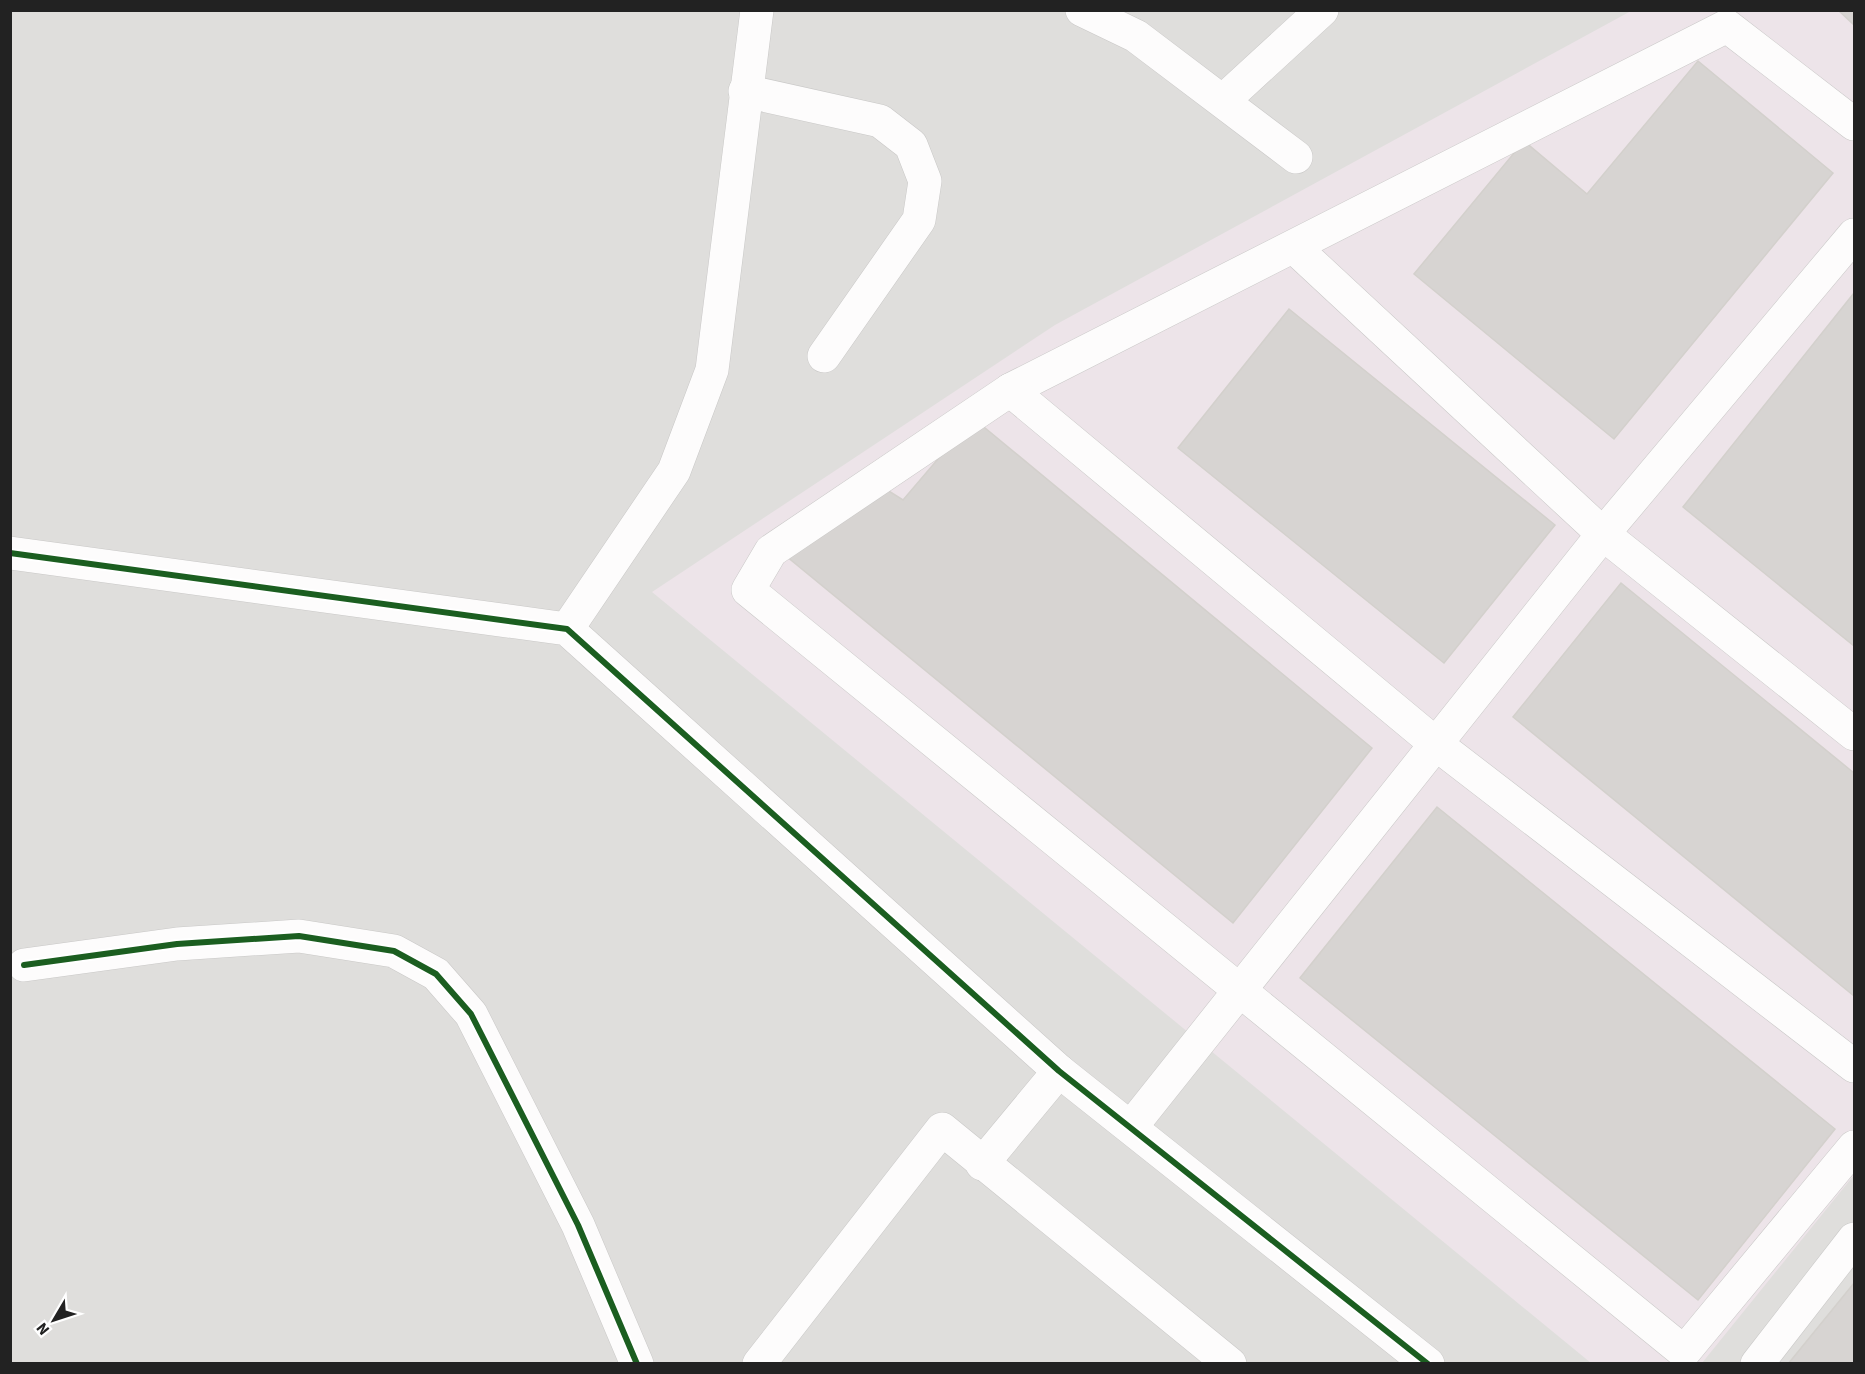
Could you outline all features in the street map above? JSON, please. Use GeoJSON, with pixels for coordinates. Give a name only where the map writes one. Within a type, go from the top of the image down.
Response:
{"type":"FeatureCollection","features":[{"type":"Feature","properties":{"kind":"street"},"geometry":{"type":"LineString","coordinates":[[567,629],[674,471],[712,370],[745,91],[757,10]]}},
{"type":"Feature","properties":{"kind":"street"},"geometry":{"type":"LineString","coordinates":[[1082,10],[1136,36],[1224,100],[1296,157]]}},
{"type":"Feature","properties":{"kind":"street"},"geometry":{"type":"LineString","coordinates":[[1224,100],[1322,10]]}},
{"type":"Feature","properties":{"kind":"street"},"geometry":{"type":"LineString","coordinates":[[1854,124],[1727,27],[1010,390],[771,551],[748,590],[1684,1352],[1854,1147]]}},
{"type":"Feature","properties":{"kind":"street"},"geometry":{"type":"LineString","coordinates":[[745,91],[880,121],[910,145],[925,181],[919,220],[824,356]]}},
{"type":"Feature","properties":{"kind":"street"},"geometry":{"type":"LineString","coordinates":[[1131,1128],[1603,534],[1854,235]]}},
{"type":"Feature","properties":{"kind":"street"},"geometry":{"type":"LineString","coordinates":[[1294,248],[1603,534],[1854,734]]}},
{"type":"Feature","properties":{"kind":"street"},"geometry":{"type":"LineString","coordinates":[[1010,390],[1437,744],[1854,1066]]}},
{"type":"Feature","properties":{"kind":"street"},"geometry":{"type":"LineString","coordinates":[[10,553],[567,629],[1059,1071],[1428,1364]]}},
{"type":"Feature","properties":{"kind":"street"},"geometry":{"type":"LineString","coordinates":[[24,965],[177,944],[299,936],[394,951],[436,974],[471,1014],[578,1225],[637,1364]]}},
{"type":"Feature","properties":{"kind":"street"},"geometry":{"type":"LineString","coordinates":[[982,1164],[1059,1071]]}},
{"type":"Feature","properties":{"kind":"street"},"geometry":{"type":"LineString","coordinates":[[759,1364],[942,1129],[982,1164],[1230,1364]]}},
{"type":"Feature","properties":{"kind":"street"},"geometry":{"type":"LineString","coordinates":[[1757,1364],[1854,1239]]}},
{"type":"Feature","properties":{"kind":"shaded area"},"geometry":{"type":"Polygon","coordinates":[[[11,11],[1854,11],[1854,1363],[11,1363],[11,11]]]}},
{"type":"Feature","properties":{"kind":"shaded area"},"geometry":{"type":"Polygon","coordinates":[[[1631,11],[1854,11],[1854,1175],[1702,1363],[1591,1363],[652,592],[1055,325],[1631,11]]]}},
{"type":"Feature","properties":{"kind":"building"},"geometry":{"type":"Polygon","coordinates":[[[1838,10],[1854,10],[1854,25],[1838,10]]]}},
{"type":"Feature","properties":{"kind":"building"},"geometry":{"type":"Polygon","coordinates":[[[1698,61],[1833,173],[1614,439],[1414,274],[1524,141],[1587,194],[1698,61]]]}},
{"type":"Feature","properties":{"kind":"building"},"geometry":{"type":"Polygon","coordinates":[[[1854,293],[1854,646],[1683,507],[1854,293]]]}},
{"type":"Feature","properties":{"kind":"building"},"geometry":{"type":"Polygon","coordinates":[[[1289,309],[1555,525],[1444,663],[1178,448],[1289,309]]]}},
{"type":"Feature","properties":{"kind":"building"},"geometry":{"type":"Polygon","coordinates":[[[973,418],[1372,748],[1233,923],[780,551],[876,483],[903,500],[973,418]]]}},
{"type":"Feature","properties":{"kind":"building"},"geometry":{"type":"Polygon","coordinates":[[[1621,583],[1854,773],[1854,996],[1513,717],[1621,583]]]}},
{"type":"Feature","properties":{"kind":"building"},"geometry":{"type":"Polygon","coordinates":[[[1437,807],[1835,1129],[1698,1300],[1300,978],[1437,807]]]}},
{"type":"Feature","properties":{"kind":"building"},"geometry":{"type":"Polygon","coordinates":[[[1854,1283],[1854,1364],[1788,1364],[1854,1283]]]}},
{"type":"Feature","properties":{"kind":"cycle path"},"geometry":{"type":"LineString","coordinates":[[10,553],[567,629],[1059,1071],[1428,1364]]}},
{"type":"Feature","properties":{"kind":"cycle path"},"geometry":{"type":"LineString","coordinates":[[24,965],[177,944],[299,936],[394,951],[436,974],[471,1014],[578,1225],[637,1364]]}}]}
